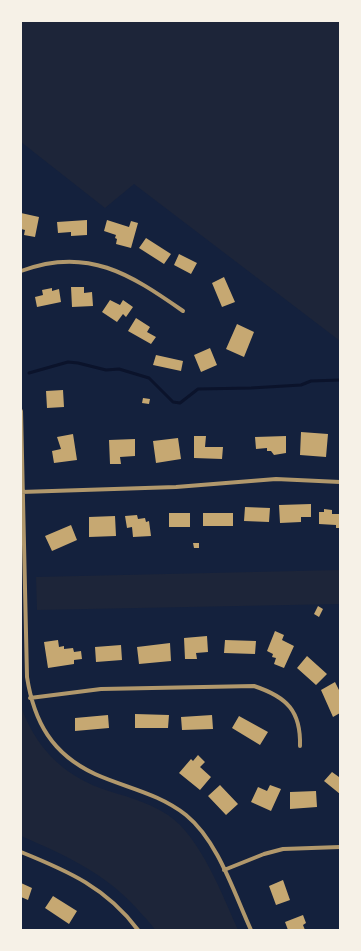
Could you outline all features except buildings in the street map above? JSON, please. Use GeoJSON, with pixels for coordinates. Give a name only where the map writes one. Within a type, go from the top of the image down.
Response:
{"type":"FeatureCollection","features":[{"type":"Feature","properties":{"kind":"street"},"geometry":{"type":"LineString","coordinates":[[21,271],[62,261],[88,262],[104,266],[138,280],[183,311]]}},
{"type":"Feature","properties":{"kind":"street"},"geometry":{"type":"LineString","coordinates":[[21,411],[21,492],[27,677],[30,698],[41,725],[59,749],[82,767],[96,774],[146,791],[172,805],[194,823],[202,832],[215,852],[251,930]]}},
{"type":"Feature","properties":{"kind":"street"},"geometry":{"type":"LineString","coordinates":[[21,492],[176,487],[276,479],[340,482]]}},
{"type":"Feature","properties":{"kind":"street"},"geometry":{"type":"LineString","coordinates":[[30,698],[101,688],[254,686],[277,695],[293,711],[298,719],[301,730],[300,746]]}},
{"type":"Feature","properties":{"kind":"street"},"geometry":{"type":"LineString","coordinates":[[224,870],[264,854],[283,849],[340,847]]}},
{"type":"Feature","properties":{"kind":"street"},"geometry":{"type":"LineString","coordinates":[[21,852],[72,873],[88,882],[117,905],[138,930]]}},
{"type":"Feature","properties":{"kind":"shaded area"},"geometry":{"type":"Polygon","coordinates":[[[21,21],[340,21],[340,341],[134,184],[105,208],[21,142],[21,21]]]}},
{"type":"Feature","properties":{"kind":"shaded area"},"geometry":{"type":"Polygon","coordinates":[[[340,570],[340,604],[37,610],[36,577],[340,570]]]}},
{"type":"Feature","properties":{"kind":"shaded area"},"geometry":{"type":"Polygon","coordinates":[[[21,706],[33,733],[42,745],[51,756],[73,775],[100,788],[152,806],[168,815],[180,825],[200,852],[218,884],[238,930],[155,930],[127,898],[99,876],[69,858],[21,836],[21,706]]]}},
{"type":"Feature","properties":{"kind":"waterway"},"geometry":{"type":"LineString","coordinates":[[29,373],[68,362],[106,370],[119,369],[149,378],[173,402],[180,403],[198,389],[301,385],[311,381],[340,380]]}}]}
